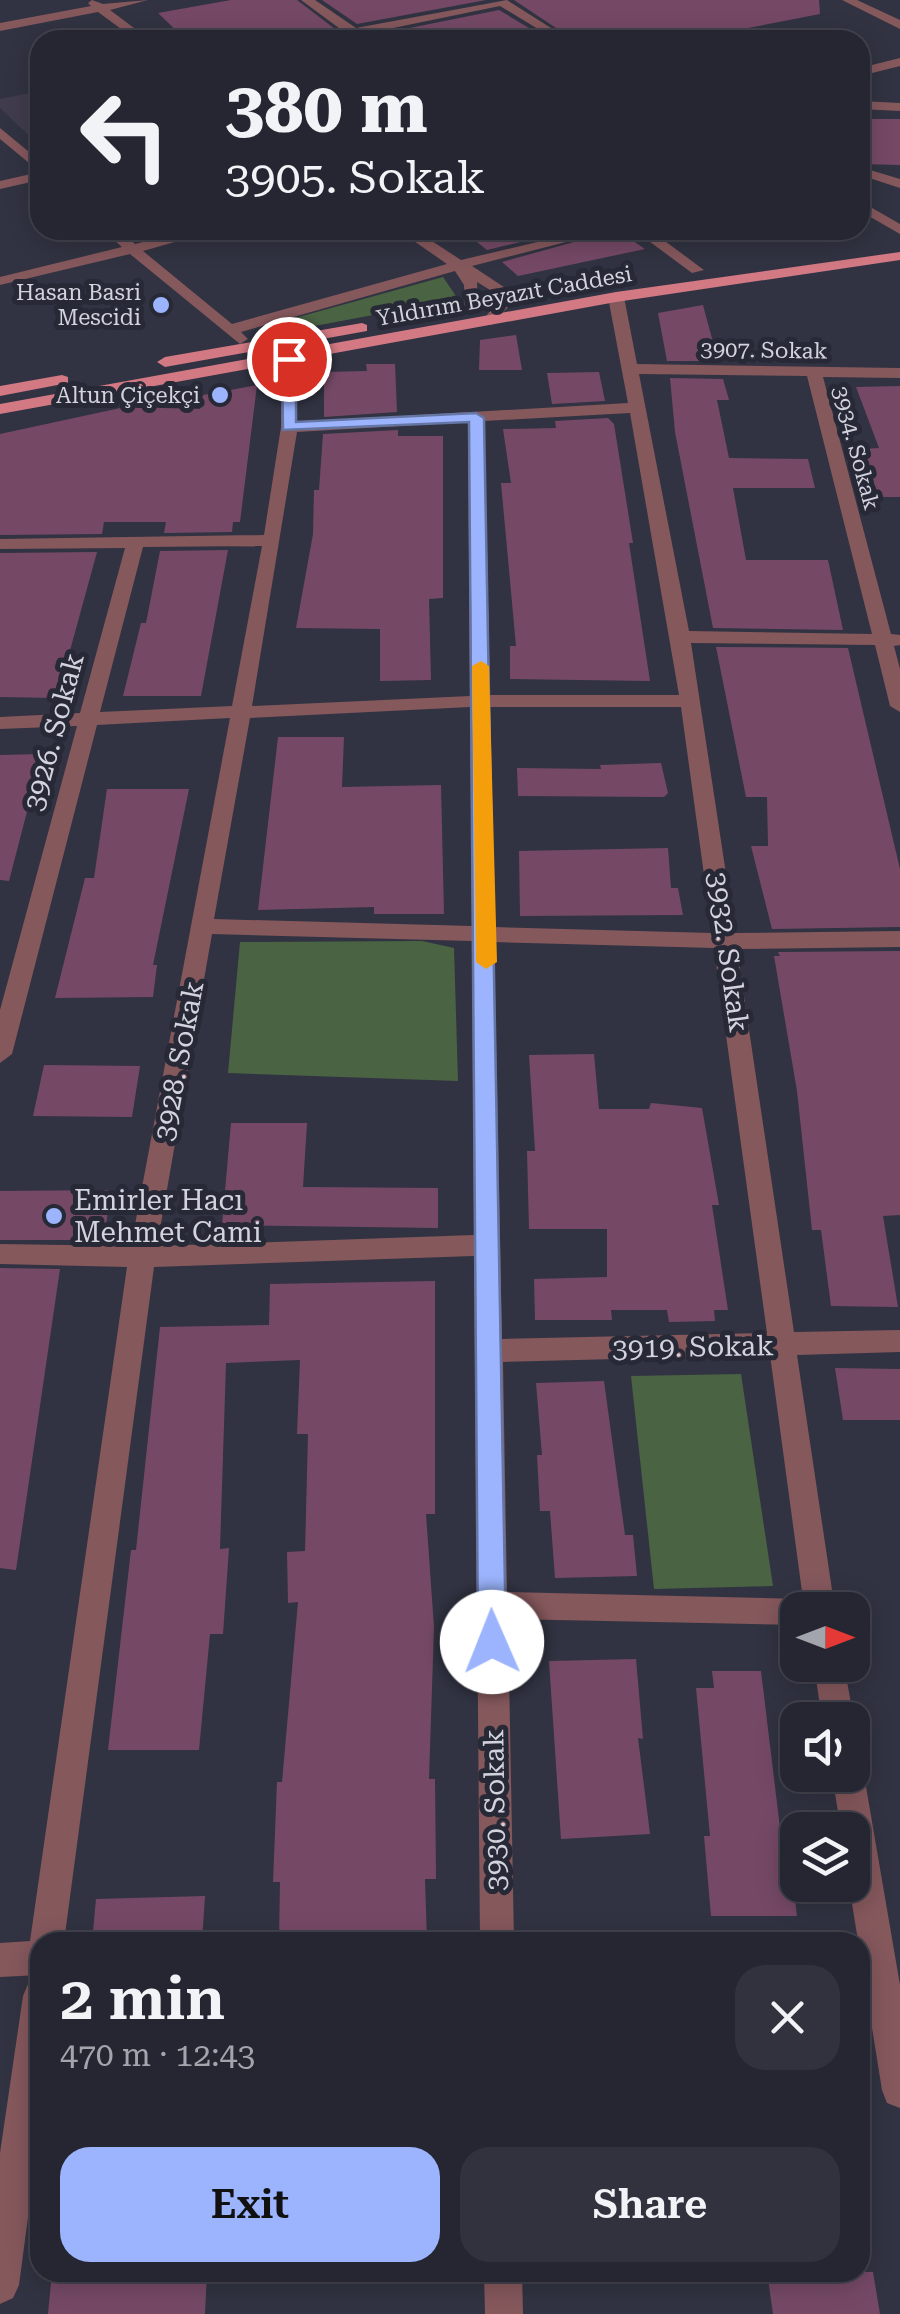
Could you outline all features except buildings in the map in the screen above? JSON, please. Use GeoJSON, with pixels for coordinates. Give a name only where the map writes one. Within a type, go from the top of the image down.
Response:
{"type":"FeatureCollection","features":[{"type":"Feature","properties":{"kind":"main road","name":"Yıldırım Beyazıt Caddesi"},"geometry":{"type":"LineString","coordinates":[[0,390],[697,270],[900,240]]}},
{"type":"Feature","properties":{"kind":"main road","name":"Yıldırım Beyazıt Caddesi"},"geometry":{"type":"LineString","coordinates":[[0,409],[616,297],[900,256]]}},
{"type":"Feature","properties":{"kind":"street"},"geometry":{"type":"LineString","coordinates":[[0,27],[95,4],[142,0]]}},
{"type":"Feature","properties":{"kind":"street"},"geometry":{"type":"LineString","coordinates":[[307,0],[350,30]]}},
{"type":"Feature","properties":{"kind":"street"},"geometry":{"type":"LineString","coordinates":[[848,0],[900,25]]}},
{"type":"Feature","properties":{"kind":"street"},"geometry":{"type":"LineString","coordinates":[[383,30],[500,1],[548,30]]}},
{"type":"Feature","properties":{"kind":"street"},"geometry":{"type":"LineString","coordinates":[[95,4],[130,30]]}},
{"type":"Feature","properties":{"kind":"street"},"geometry":{"type":"LineString","coordinates":[[870,70],[900,62]]}},
{"type":"Feature","properties":{"kind":"street"},"geometry":{"type":"LineString","coordinates":[[870,105],[900,106]]}},
{"type":"Feature","properties":{"kind":"street"},"geometry":{"type":"LineString","coordinates":[[0,132],[30,159]]}},
{"type":"Feature","properties":{"kind":"street"},"geometry":{"type":"LineString","coordinates":[[870,173],[898,183]]}},
{"type":"Feature","properties":{"kind":"street"},"geometry":{"type":"LineString","coordinates":[[0,185],[30,178]]}},
{"type":"Feature","properties":{"kind":"street"},"geometry":{"type":"LineString","coordinates":[[870,211],[900,230]]}},
{"type":"Feature","properties":{"kind":"street"},"geometry":{"type":"LineString","coordinates":[[121,240],[249,348]]}},
{"type":"Feature","properties":{"kind":"street"},"geometry":{"type":"LineString","coordinates":[[0,281],[171,240]]}},
{"type":"Feature","properties":{"kind":"street"},"geometry":{"type":"LineString","coordinates":[[420,240],[502,291],[505,302],[492,320]]}},
{"type":"Feature","properties":{"kind":"street"},"geometry":{"type":"LineString","coordinates":[[230,330],[459,265],[564,240]]}},
{"type":"Feature","properties":{"kind":"street"},"geometry":{"type":"LineString","coordinates":[[655,240],[697,270]]}},
{"type":"Feature","properties":{"kind":"street"},"geometry":{"type":"LineString","coordinates":[[459,265],[472,284],[470,308]]}},
{"type":"Feature","properties":{"kind":"street","name":"3932. Sokak"},"geometry":{"type":"LineString","coordinates":[[616,297],[681,637],[728,941],[817,1592]]}},
{"type":"Feature","properties":{"kind":"street","name":"3928. Sokak"},"geometry":{"type":"LineString","coordinates":[[48,1932],[142,1257],[244,712],[272,540],[289,427],[289,359]]}},
{"type":"Feature","properties":{"kind":"street","name":"3907. Sokak"},"geometry":{"type":"LineString","coordinates":[[628,369],[900,373]]}},
{"type":"Feature","properties":{"kind":"street","name":"3934. Sokak"},"geometry":{"type":"LineString","coordinates":[[814,374],[892,640],[900,706]]}},
{"type":"Feature","properties":{"kind":"street"},"geometry":{"type":"LineString","coordinates":[[289,427],[636,408]]}},
{"type":"Feature","properties":{"kind":"street","name":"3930. Sokak"},"geometry":{"type":"LineString","coordinates":[[476,418],[497,1932]]}},
{"type":"Feature","properties":{"kind":"street"},"geometry":{"type":"LineString","coordinates":[[0,544],[272,540]]}},
{"type":"Feature","properties":{"kind":"street","name":"3926. Sokak"},"geometry":{"type":"LineString","coordinates":[[0,1054],[85,719],[135,542]]}},
{"type":"Feature","properties":{"kind":"street"},"geometry":{"type":"LineString","coordinates":[[681,637],[892,640]]}},
{"type":"Feature","properties":{"kind":"street"},"geometry":{"type":"LineString","coordinates":[[0,723],[481,701],[690,701]]}},
{"type":"Feature","properties":{"kind":"street"},"geometry":{"type":"LineString","coordinates":[[204,926],[728,941],[900,939]]}},
{"type":"Feature","properties":{"kind":"street"},"geometry":{"type":"LineString","coordinates":[[0,1254],[142,1257],[485,1245]]}},
{"type":"Feature","properties":{"kind":"street","name":"3919. Sokak"},"geometry":{"type":"LineString","coordinates":[[486,1351],[900,1341]]}},
{"type":"Feature","properties":{"kind":"street"},"geometry":{"type":"LineString","coordinates":[[491,1605],[780,1611]]}},
{"type":"Feature","properties":{"kind":"street"},"geometry":{"type":"LineString","coordinates":[[851,1792],[900,2090]]}},
{"type":"Feature","properties":{"kind":"street"},"geometry":{"type":"LineString","coordinates":[[0,1960],[30,1958]]}},
{"type":"Feature","properties":{"kind":"street"},"geometry":{"type":"LineString","coordinates":[[0,2284],[30,2104]]}},
{"type":"Feature","properties":{"kind":"street"},"geometry":{"type":"LineString","coordinates":[[503,2282],[504,2314]]}},
{"type":"Feature","properties":{"kind":"shaded area"},"geometry":{"type":"Polygon","coordinates":[[[30,93],[30,136],[0,108],[0,99],[30,93]]]}},
{"type":"Feature","properties":{"kind":"green space"},"geometry":{"type":"Polygon","coordinates":[[[443,277],[458,299],[304,328],[295,318],[443,277]]]}},
{"type":"Feature","properties":{"kind":"green space"},"geometry":{"type":"Polygon","coordinates":[[[422,941],[454,948],[458,1081],[228,1073],[240,942],[422,941]]]}},
{"type":"Feature","properties":{"kind":"green space"},"geometry":{"type":"Polygon","coordinates":[[[741,1374],[773,1586],[654,1589],[631,1376],[741,1374]]]}},
{"type":"Feature","properties":{"kind":"slow traffic"},"geometry":{"type":"LineString","coordinates":[[481,666],[486,962]]}},
{"type":"Feature","properties":{"kind":"place","name":"Hasan Basri Mescidi"},"geometry":{"type":"Point","coordinates":[161,305]}},
{"type":"Feature","properties":{"kind":"place","name":"Altun Çiçekçi"},"geometry":{"type":"Point","coordinates":[220,395]}},
{"type":"Feature","properties":{"kind":"place","name":"Emirler Hacı Mehmet Cami"},"geometry":{"type":"Point","coordinates":[54,1216]}},
{"type":"Feature","properties":{"kind":"route"},"geometry":{"type":"LineString","coordinates":[[289,359],[289,427],[476,418],[486,933],[485,1245],[492,1642]]}}]}
